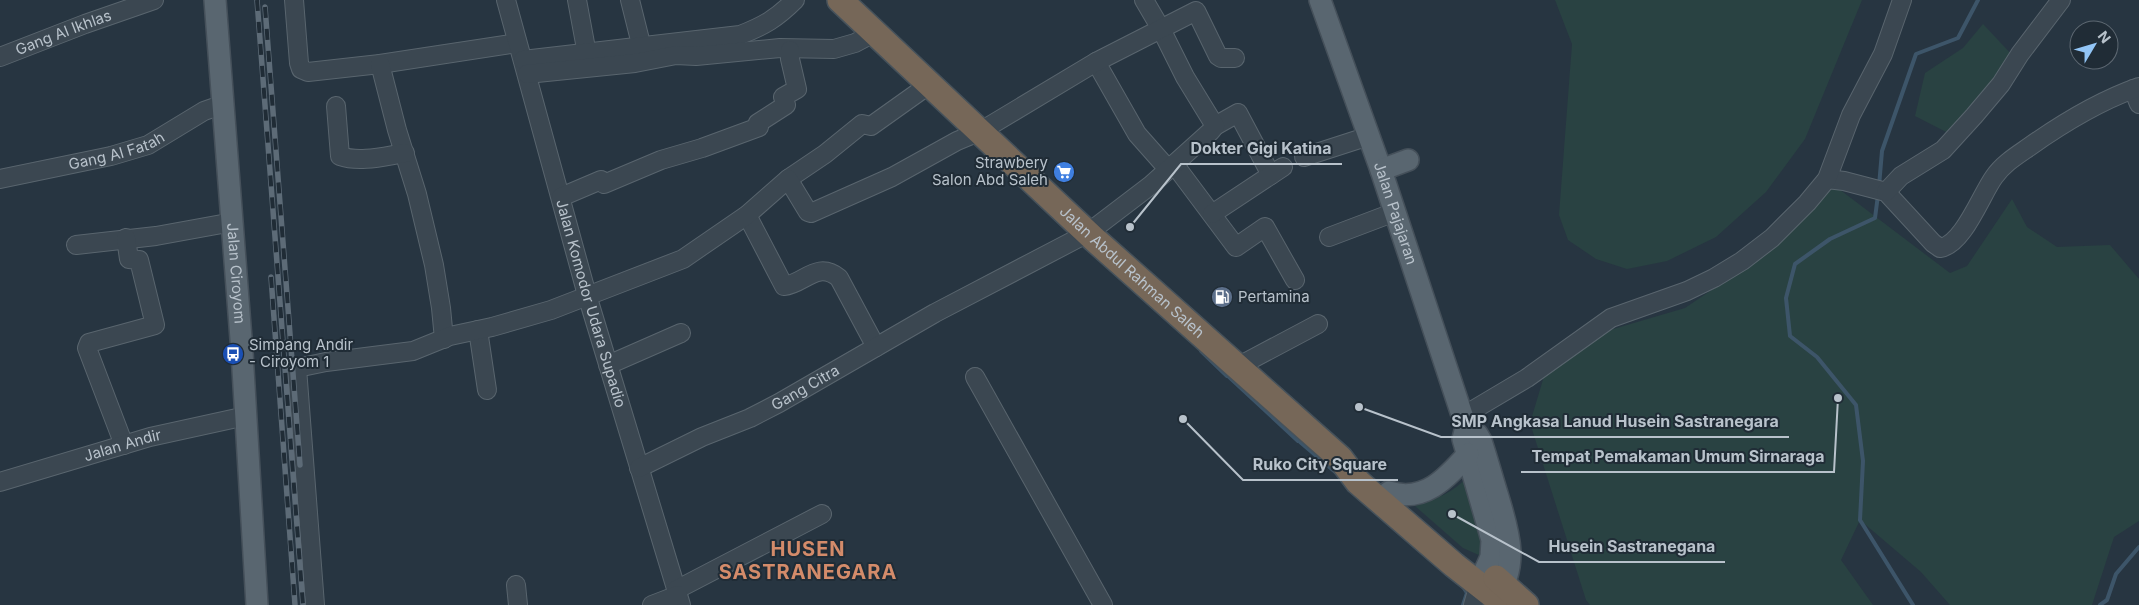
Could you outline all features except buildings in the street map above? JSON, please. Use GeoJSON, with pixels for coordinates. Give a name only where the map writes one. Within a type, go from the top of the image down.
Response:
{"type":"FeatureCollection","features":[{"type":"Feature","properties":{"kind":"highway","name":"Jalan Abdul Rahman Saleh"},"geometry":{"type":"LineString","coordinates":[[840,0],[1088,233],[1340,458],[1358,482],[1424,540],[1489,593]]}},
{"type":"Feature","properties":{"kind":"highway","name":"Jalan Abdul Rahman Saleh"},"geometry":{"type":"LineString","coordinates":[[1340,458],[1366,471],[1456,549],[1489,593]]}},
{"type":"Feature","properties":{"kind":"highway"},"geometry":{"type":"LineString","coordinates":[[1489,593],[1526,605]]}},
{"type":"Feature","properties":{"kind":"main road","name":"Jalan Ciroyom"},"geometry":{"type":"LineString","coordinates":[[215,0],[233,222],[257,605]]}},
{"type":"Feature","properties":{"kind":"main road","name":"Jalan Pajajaran"},"geometry":{"type":"LineString","coordinates":[[1320,0],[1381,170],[1465,422],[1463,439],[1492,540],[1489,593]]}},
{"type":"Feature","properties":{"kind":"main road"},"geometry":{"type":"LineString","coordinates":[[1381,170],[1408,160]]}},
{"type":"Feature","properties":{"kind":"main road","name":"Jalan Pajajaran"},"geometry":{"type":"LineString","coordinates":[[1465,422],[1481,441],[1509,534],[1511,556],[1489,593]]}},
{"type":"Feature","properties":{"kind":"main road"},"geometry":{"type":"LineString","coordinates":[[1389,492],[1411,496],[1422,492],[1452,472],[1468,454]]}},
{"type":"Feature","properties":{"kind":"street","name":"Gang Al Ikhlas"},"geometry":{"type":"LineString","coordinates":[[0,57],[154,0]]}},
{"type":"Feature","properties":{"kind":"street"},"geometry":{"type":"LineString","coordinates":[[294,0],[299,63],[304,71],[380,64],[517,43]]}},
{"type":"Feature","properties":{"kind":"street","name":"Jalan Komodor Udara Supadio"},"geometry":{"type":"LineString","coordinates":[[506,0],[587,295],[678,597]]}},
{"type":"Feature","properties":{"kind":"street"},"geometry":{"type":"LineString","coordinates":[[577,0],[587,54]]}},
{"type":"Feature","properties":{"kind":"street"},"geometry":{"type":"LineString","coordinates":[[630,0],[642,48]]}},
{"type":"Feature","properties":{"kind":"street"},"geometry":{"type":"LineString","coordinates":[[525,67],[587,54],[740,35],[766,25],[780,15],[795,0]]}},
{"type":"Feature","properties":{"kind":"street"},"geometry":{"type":"LineString","coordinates":[[1144,0],[1185,77],[1215,126]]}},
{"type":"Feature","properties":{"kind":"street"},"geometry":{"type":"LineString","coordinates":[[1465,422],[1611,318],[1687,291],[1714,278],[1742,261],[1772,238],[1807,203],[1827,179],[1852,115],[1883,54],[1902,0]]}},
{"type":"Feature","properties":{"kind":"street"},"geometry":{"type":"LineString","coordinates":[[1879,190],[1943,150],[2001,84],[2061,0]]}},
{"type":"Feature","properties":{"kind":"street"},"geometry":{"type":"LineString","coordinates":[[788,179],[810,213],[892,177],[957,141],[981,131],[1096,62],[1196,11],[1218,56],[1221,58],[1235,58]]}},
{"type":"Feature","properties":{"kind":"street"},"geometry":{"type":"LineString","coordinates":[[525,67],[635,63],[676,55],[696,56],[766,49],[834,49],[855,43],[874,33]]}},
{"type":"Feature","properties":{"kind":"street"},"geometry":{"type":"LineString","coordinates":[[560,198],[601,180],[604,184],[661,160],[702,148],[759,127],[758,123],[786,105],[783,97],[797,89],[790,59],[790,50]]}},
{"type":"Feature","properties":{"kind":"street"},"geometry":{"type":"LineString","coordinates":[[1096,62],[1142,141],[1171,167],[1212,214],[1236,248],[1265,227],[1295,280]]}},
{"type":"Feature","properties":{"kind":"street"},"geometry":{"type":"LineString","coordinates":[[380,64],[396,130],[417,194],[434,265],[444,339]]}},
{"type":"Feature","properties":{"kind":"street"},"geometry":{"type":"LineString","coordinates":[[315,605],[297,370],[326,362],[413,351],[444,339],[551,310],[683,259],[747,215],[788,179],[825,154],[862,124],[871,126],[930,84]]}},
{"type":"Feature","properties":{"kind":"street"},"geometry":{"type":"LineString","coordinates":[[1827,179],[1844,181],[1879,190],[1933,243],[1940,248],[1947,247],[1960,234],[1995,176],[2005,164],[2074,117],[2137,93]]}},
{"type":"Feature","properties":{"kind":"street","name":"Gang Al Fatah"},"geometry":{"type":"LineString","coordinates":[[0,179],[111,156],[148,145],[204,112],[224,104]]}},
{"type":"Feature","properties":{"kind":"street"},"geometry":{"type":"LineString","coordinates":[[336,106],[340,156],[349,159],[405,153]]}},
{"type":"Feature","properties":{"kind":"street","name":"Gang Citra"},"geometry":{"type":"LineString","coordinates":[[639,468],[702,436],[750,418],[780,403],[966,297],[1088,233],[1171,167],[1215,126],[1238,113],[1277,171],[1212,214]]}},
{"type":"Feature","properties":{"kind":"street"},"geometry":{"type":"LineString","coordinates":[[1304,157],[1368,136]]}},
{"type":"Feature","properties":{"kind":"street"},"geometry":{"type":"LineString","coordinates":[[1329,236],[1395,212]]}},
{"type":"Feature","properties":{"kind":"street"},"geometry":{"type":"LineString","coordinates":[[747,215],[784,286],[814,272],[833,273],[839,278],[876,347]]}},
{"type":"Feature","properties":{"kind":"street"},"geometry":{"type":"LineString","coordinates":[[76,245],[156,236],[233,222]]}},
{"type":"Feature","properties":{"kind":"street"},"geometry":{"type":"LineString","coordinates":[[124,445],[87,348],[89,344],[155,326],[139,260],[129,259],[126,238]]}},
{"type":"Feature","properties":{"kind":"street"},"geometry":{"type":"LineString","coordinates":[[1237,367],[1318,324]]}},
{"type":"Feature","properties":{"kind":"street"},"geometry":{"type":"LineString","coordinates":[[478,330],[487,390]]}},
{"type":"Feature","properties":{"kind":"street"},"geometry":{"type":"LineString","coordinates":[[608,365],[681,333]]}},
{"type":"Feature","properties":{"kind":"street"},"geometry":{"type":"LineString","coordinates":[[975,377],[1103,605]]}},
{"type":"Feature","properties":{"kind":"street","name":"Jalan Andir"},"geometry":{"type":"LineString","coordinates":[[0,482],[150,437],[246,416]]}},
{"type":"Feature","properties":{"kind":"street"},"geometry":{"type":"LineString","coordinates":[[652,605],[678,597],[822,514]]}},
{"type":"Feature","properties":{"kind":"street"},"geometry":{"type":"LineString","coordinates":[[516,585],[518,605]]}},
{"type":"Feature","properties":{"kind":"green space"},"geometry":{"type":"Polygon","coordinates":[[[1555,0],[1862,0],[1805,139],[1766,192],[1716,237],[1667,261],[1627,269],[1596,259],[1568,240],[1559,215],[1572,44],[1555,0]]]}},
{"type":"Feature","properties":{"kind":"green space"},"geometry":{"type":"Polygon","coordinates":[[[1983,24],[2013,56],[1950,134],[1915,116],[1925,73],[1963,48],[1983,24]]]}},
{"type":"Feature","properties":{"kind":"green space"},"geometry":{"type":"Polygon","coordinates":[[[1835,186],[1950,273],[1967,266],[2012,199],[2027,227],[2057,247],[2110,245],[2139,279],[2139,521],[2114,537],[2092,605],[1950,605],[1921,572],[1860,520],[1841,560],[1873,605],[1590,605],[1586,600],[1530,423],[1545,373],[1593,335],[1685,308],[1753,262],[1835,186]]]}},
{"type":"Feature","properties":{"kind":"green space"},"geometry":{"type":"Polygon","coordinates":[[[1469,475],[1489,541],[1481,556],[1463,548],[1415,506],[1438,498],[1458,486],[1469,475]]]}},
{"type":"Feature","properties":{"kind":"waterway"},"geometry":{"type":"LineString","coordinates":[[1879,186],[1882,151],[1916,54],[1958,38],[1978,0]]}},
{"type":"Feature","properties":{"kind":"waterway"},"geometry":{"type":"LineString","coordinates":[[1878,195],[1875,218],[1830,239],[1795,264],[1786,298],[1790,336],[1817,357],[1856,405],[1863,461],[1860,520],[1913,605]]}},
{"type":"Feature","properties":{"kind":"waterway"},"geometry":{"type":"LineString","coordinates":[[1201,351],[1227,376]]}},
{"type":"Feature","properties":{"kind":"waterway"},"geometry":{"type":"LineString","coordinates":[[1228,376],[1298,441]]}},
{"type":"Feature","properties":{"kind":"waterway"},"geometry":{"type":"LineString","coordinates":[[1300,442],[1340,476]]}},
{"type":"Feature","properties":{"kind":"waterway"},"geometry":{"type":"LineString","coordinates":[[2100,605],[2107,600],[2116,574],[2139,547]]}},
{"type":"Feature","properties":{"kind":"waterway"},"geometry":{"type":"LineString","coordinates":[[1462,585],[1467,593],[1463,605]]}},
{"type":"Feature","properties":{"kind":"railway"},"geometry":{"type":"LineString","coordinates":[[257,0],[303,605]]}},
{"type":"Feature","properties":{"kind":"railway"},"geometry":{"type":"LineString","coordinates":[[265,7],[300,465]]}},
{"type":"Feature","properties":{"kind":"railway"},"geometry":{"type":"LineString","coordinates":[[271,277],[295,605]]}},
{"type":"Feature","properties":{"kind":"place","name":"Strawbery Salon Abd Saleh"},"geometry":{"type":"Point","coordinates":[1064,172]}},
{"type":"Feature","properties":{"kind":"place","name":"Dokter Gigi Katina"},"geometry":{"type":"Point","coordinates":[1130,227]}},
{"type":"Feature","properties":{"kind":"place","name":"Pertamina"},"geometry":{"type":"Point","coordinates":[1222,297]}},
{"type":"Feature","properties":{"kind":"place","name":"Simpang Andir - Ciroyom 1"},"geometry":{"type":"Point","coordinates":[233,354]}},
{"type":"Feature","properties":{"kind":"place","name":"Tempat Pemakaman Umum Sirnaraga"},"geometry":{"type":"Point","coordinates":[1838,398]}},
{"type":"Feature","properties":{"kind":"place","name":"SMP Angkasa Lanud Husein Sastranegara"},"geometry":{"type":"Point","coordinates":[1359,407]}},
{"type":"Feature","properties":{"kind":"place","name":"Ruko City Square"},"geometry":{"type":"Point","coordinates":[1183,419]}},
{"type":"Feature","properties":{"kind":"place","name":"Husein Sastranegana"},"geometry":{"type":"Point","coordinates":[1452,514]}},
{"type":"Feature","properties":{"kind":"district","name":"HUSEN SASTRANEGARA"},"geometry":{"type":"Point","coordinates":[808,560]}}]}
